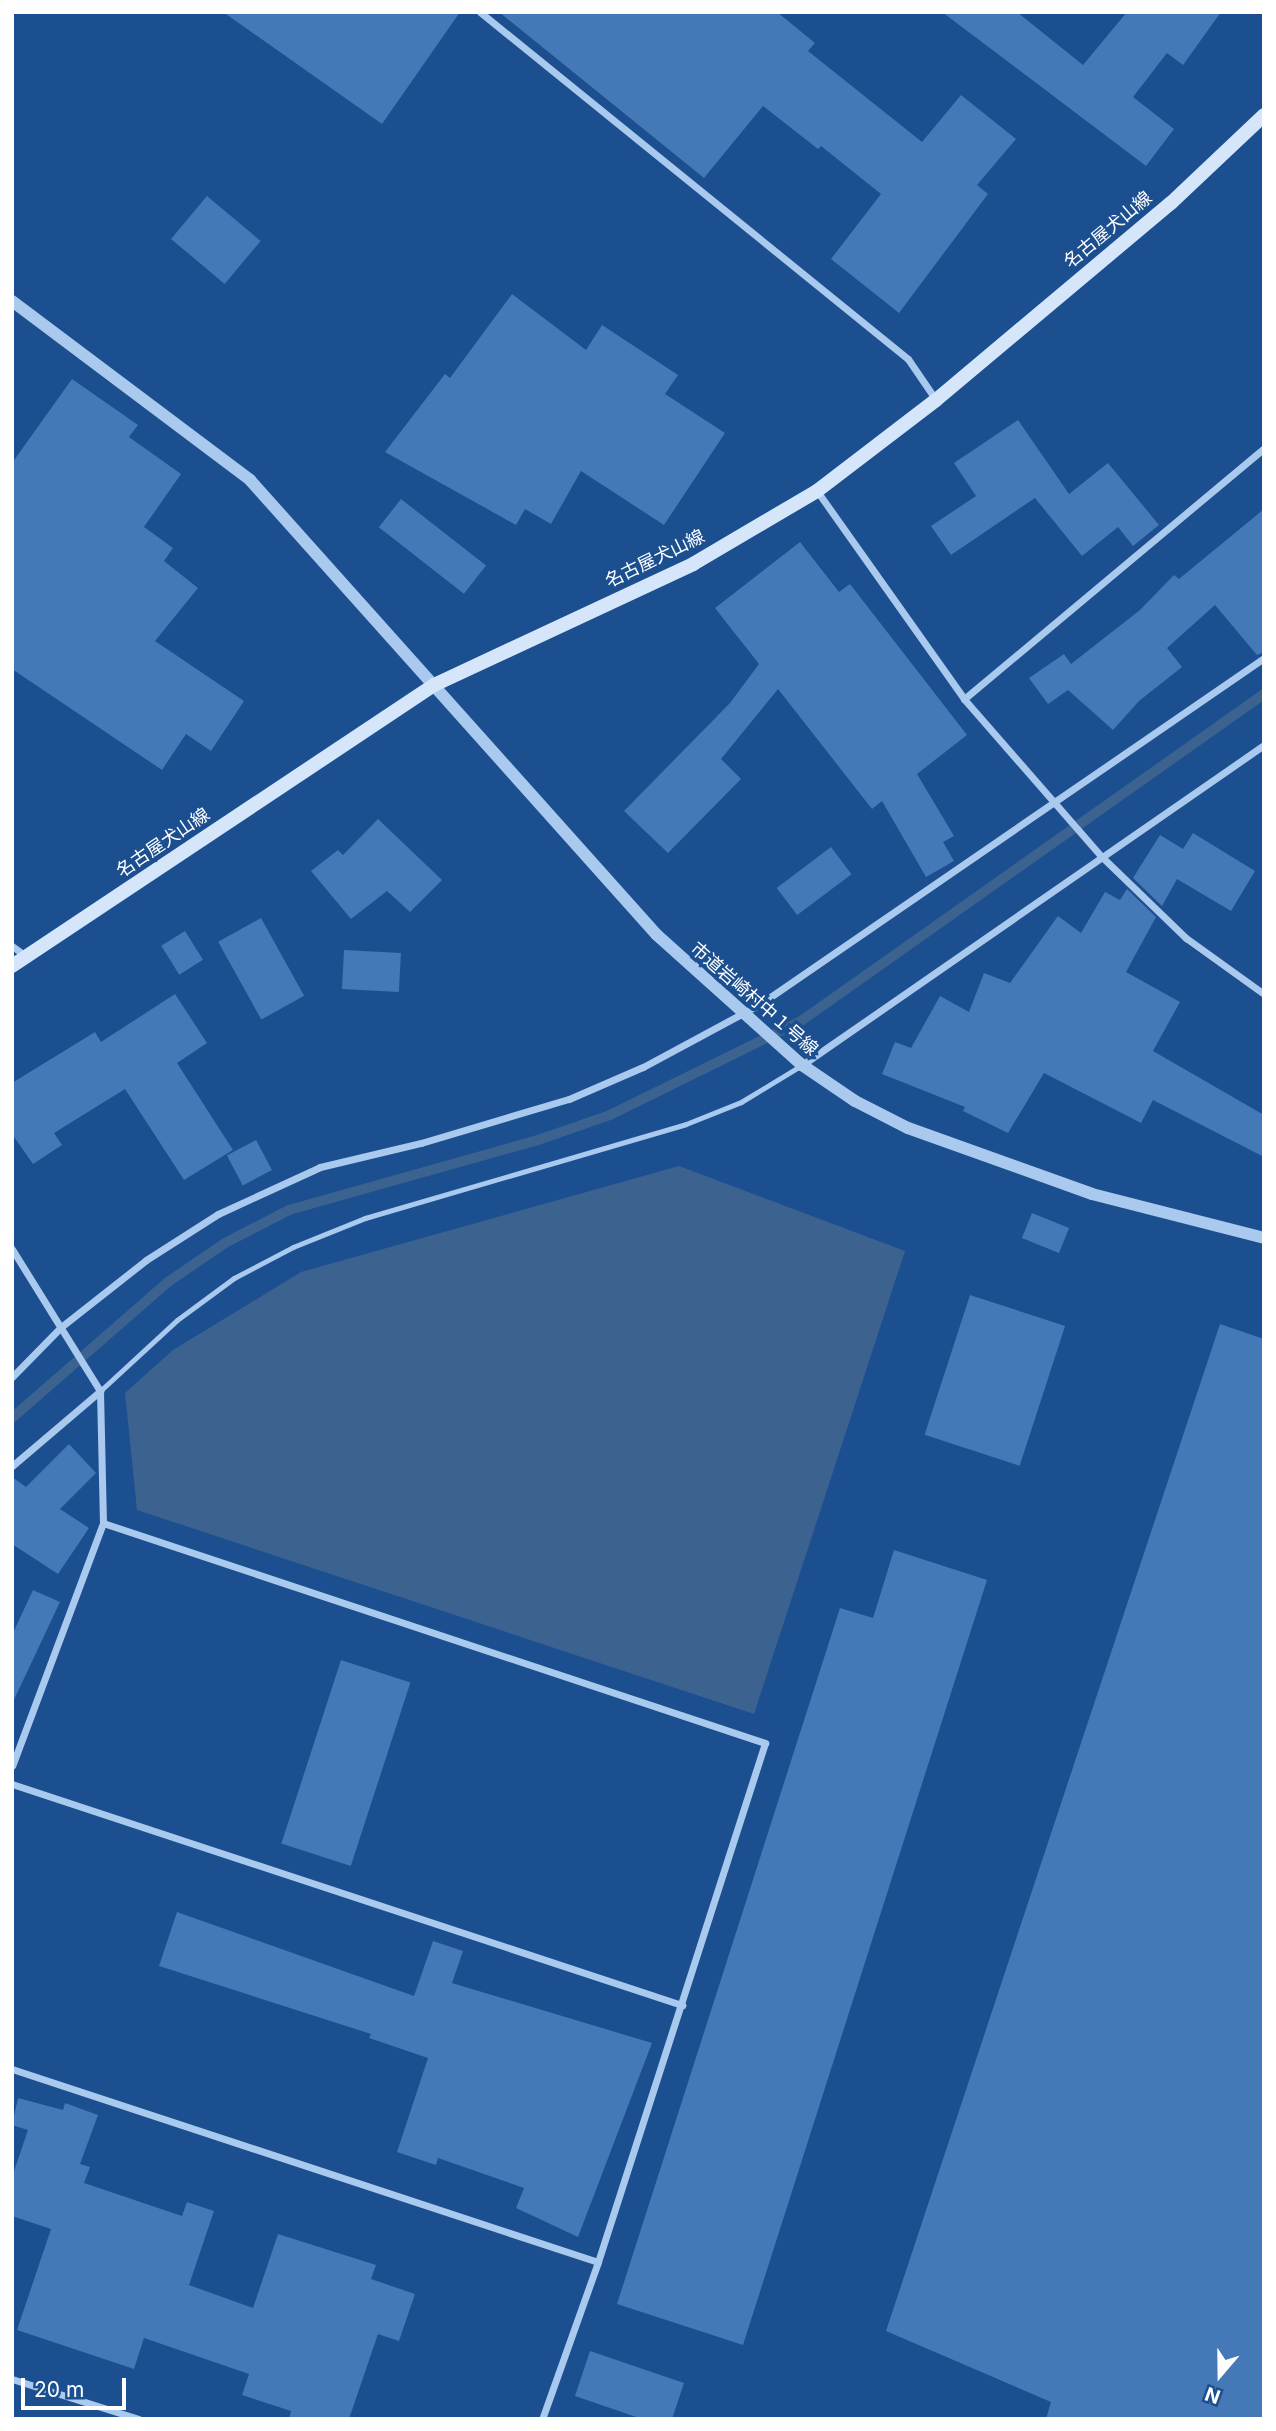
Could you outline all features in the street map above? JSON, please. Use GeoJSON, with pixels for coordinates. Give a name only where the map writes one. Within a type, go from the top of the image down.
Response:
{"type":"FeatureCollection","features":[{"type":"Feature","properties":{"kind":"main road","name":"名古屋犬山線"},"geometry":{"type":"LineString","coordinates":[[12,967],[434,685],[694,564],[817,491],[936,400],[1171,203],[1264,115]]}},
{"type":"Feature","properties":{"kind":"street"},"geometry":{"type":"LineString","coordinates":[[480,12],[908,359],[936,400]]}},
{"type":"Feature","properties":{"kind":"street","name":"市道岩崎村中１号線"},"geometry":{"type":"LineString","coordinates":[[12,300],[250,480],[434,685],[583,858],[745,1018],[802,1065],[855,1101],[908,1128],[1091,1194],[1264,1238]]}},
{"type":"Feature","properties":{"kind":"street"},"geometry":{"type":"LineString","coordinates":[[964,699],[1264,448]]}},
{"type":"Feature","properties":{"kind":"street"},"geometry":{"type":"LineString","coordinates":[[817,491],[964,699],[1102,858],[1186,938],[1264,994]]}},
{"type":"Feature","properties":{"kind":"street"},"geometry":{"type":"LineString","coordinates":[[12,1377],[61,1327],[146,1260],[229,1209],[320,1167],[421,1143],[569,1098],[643,1067],[745,1018],[1054,801],[1264,658]]}},
{"type":"Feature","properties":{"kind":"street"},"geometry":{"type":"LineString","coordinates":[[802,1065],[1264,746]]}},
{"type":"Feature","properties":{"kind":"street"},"geometry":{"type":"LineString","coordinates":[[12,946],[27,957]]}},
{"type":"Feature","properties":{"kind":"street"},"geometry":{"type":"LineString","coordinates":[[12,1249],[70,1338],[100,1391],[103,1523],[12,1766]]}},
{"type":"Feature","properties":{"kind":"street"},"geometry":{"type":"LineString","coordinates":[[12,1466],[100,1391]]}},
{"type":"Feature","properties":{"kind":"street"},"geometry":{"type":"LineString","coordinates":[[103,1523],[765,1743],[598,2262],[542,2419]]}},
{"type":"Feature","properties":{"kind":"street"},"geometry":{"type":"LineString","coordinates":[[12,1784],[682,2005]]}},
{"type":"Feature","properties":{"kind":"street"},"geometry":{"type":"LineString","coordinates":[[12,2069],[598,2262]]}},
{"type":"Feature","properties":{"kind":"street"},"geometry":{"type":"LineString","coordinates":[[12,2379],[139,2419]]}},
{"type":"Feature","properties":{"kind":"lane"},"geometry":{"type":"LineString","coordinates":[[100,1391],[177,1320],[234,1278],[293,1247],[365,1218],[686,1124],[741,1102],[802,1065]]}},
{"type":"Feature","properties":{"kind":"water"},"geometry":{"type":"Polygon","coordinates":[[[679,1166],[905,1251],[754,1714],[137,1510],[125,1393],[173,1350],[301,1272],[679,1166]]]}},
{"type":"Feature","properties":{"kind":"building"},"geometry":{"type":"Polygon","coordinates":[[[223,12],[460,12],[382,124],[223,12]]]}},
{"type":"Feature","properties":{"kind":"building"},"geometry":{"type":"Polygon","coordinates":[[[499,12],[777,12],[815,43],[808,51],[922,142],[961,95],[1016,139],[977,185],[988,194],[899,313],[831,259],[881,194],[821,146],[818,149],[763,106],[704,178],[499,12]]]}},
{"type":"Feature","properties":{"kind":"building"},"geometry":{"type":"Polygon","coordinates":[[[942,12],[1017,12],[1083,65],[1127,12],[1221,12],[1183,65],[1167,53],[1133,97],[1174,129],[1146,166],[942,12]]]}},
{"type":"Feature","properties":{"kind":"building"},"geometry":{"type":"Polygon","coordinates":[[[207,196],[261,241],[225,284],[171,239],[207,196]]]}},
{"type":"Feature","properties":{"kind":"building"},"geometry":{"type":"Polygon","coordinates":[[[512,294],[586,350],[602,325],[678,375],[665,394],[725,433],[664,525],[581,471],[551,524],[525,509],[516,525],[385,452],[445,374],[450,378],[512,294]]]}},
{"type":"Feature","properties":{"kind":"building"},"geometry":{"type":"Polygon","coordinates":[[[72,379],[138,425],[129,437],[181,474],[144,527],[173,548],[164,561],[198,588],[155,641],[244,701],[211,751],[186,734],[162,770],[12,669],[12,463],[72,379]]]}},
{"type":"Feature","properties":{"kind":"building"},"geometry":{"type":"Polygon","coordinates":[[[1018,420],[1069,494],[1108,463],[1159,525],[1133,546],[1118,527],[1082,556],[1035,498],[951,555],[931,526],[976,496],[954,463],[1018,420]]]}},
{"type":"Feature","properties":{"kind":"building"},"geometry":{"type":"Polygon","coordinates":[[[401,499],[486,565],[464,594],[379,527],[401,499]]]}},
{"type":"Feature","properties":{"kind":"building"},"geometry":{"type":"Polygon","coordinates":[[[1264,509],[1264,652],[1257,655],[1215,605],[1167,648],[1182,667],[1139,701],[1113,730],[1068,690],[1048,704],[1029,678],[1064,654],[1071,664],[1140,610],[1174,575],[1179,579],[1264,509]]]}},
{"type":"Feature","properties":{"kind":"building"},"geometry":{"type":"Polygon","coordinates":[[[800,542],[839,592],[850,584],[967,735],[917,774],[954,836],[943,842],[954,861],[926,877],[882,801],[872,809],[778,689],[721,759],[741,779],[668,853],[624,811],[730,703],[759,664],[715,608],[800,542]]]}},
{"type":"Feature","properties":{"kind":"building"},"geometry":{"type":"Polygon","coordinates":[[[378,819],[442,880],[410,912],[387,891],[351,919],[311,871],[338,850],[343,855],[378,819]]]}},
{"type":"Feature","properties":{"kind":"building"},"geometry":{"type":"Polygon","coordinates":[[[1193,833],[1255,871],[1231,911],[1177,879],[1162,906],[1133,878],[1160,835],[1183,849],[1193,833]]]}},
{"type":"Feature","properties":{"kind":"building"},"geometry":{"type":"Polygon","coordinates":[[[831,847],[851,874],[797,915],[777,888],[831,847]]]}},
{"type":"Feature","properties":{"kind":"building"},"geometry":{"type":"Polygon","coordinates":[[[1127,889],[1156,917],[1126,972],[1180,1002],[1153,1051],[1264,1115],[1264,1157],[1153,1100],[1141,1123],[1044,1073],[1008,1133],[963,1111],[965,1107],[882,1074],[895,1042],[911,1048],[940,996],[969,1012],[984,973],[1010,983],[1058,916],[1081,933],[1105,892],[1120,900],[1127,889]]]}},
{"type":"Feature","properties":{"kind":"building"},"geometry":{"type":"Polygon","coordinates":[[[261,918],[304,996],[261,1020],[218,942],[261,918]]]}},
{"type":"Feature","properties":{"kind":"building"},"geometry":{"type":"Polygon","coordinates":[[[185,931],[203,960],[179,975],[161,946],[185,931]]]}},
{"type":"Feature","properties":{"kind":"building"},"geometry":{"type":"Polygon","coordinates":[[[344,950],[401,953],[399,992],[342,989],[344,950]]]}},
{"type":"Feature","properties":{"kind":"building"},"geometry":{"type":"Polygon","coordinates":[[[175,994],[207,1043],[177,1063],[233,1150],[184,1180],[125,1089],[54,1133],[62,1145],[33,1164],[12,1134],[12,1083],[95,1032],[101,1042],[175,994]]]}},
{"type":"Feature","properties":{"kind":"building"},"geometry":{"type":"Polygon","coordinates":[[[256,1140],[272,1170],[243,1186],[227,1155],[256,1140]]]}},
{"type":"Feature","properties":{"kind":"building"},"geometry":{"type":"Polygon","coordinates":[[[1032,1213],[1069,1228],[1059,1253],[1022,1238],[1032,1213]]]}},
{"type":"Feature","properties":{"kind":"building"},"geometry":{"type":"Polygon","coordinates":[[[970,1295],[1065,1326],[1020,1466],[925,1435],[970,1295]]]}},
{"type":"Feature","properties":{"kind":"building"},"geometry":{"type":"Polygon","coordinates":[[[1220,1324],[1264,1339],[1264,2419],[1046,2419],[1051,2402],[886,2331],[1220,1324]]]}},
{"type":"Feature","properties":{"kind":"building"},"geometry":{"type":"Polygon","coordinates":[[[69,1444],[96,1473],[60,1509],[89,1528],[58,1574],[12,1544],[12,1477],[26,1487],[69,1444]]]}},
{"type":"Feature","properties":{"kind":"building"},"geometry":{"type":"Polygon","coordinates":[[[894,1550],[987,1580],[743,2345],[617,2304],[840,1608],[873,1618],[894,1550]]]}},
{"type":"Feature","properties":{"kind":"building"},"geometry":{"type":"Polygon","coordinates":[[[33,1590],[60,1602],[12,1704],[12,1635],[33,1590]]]}},
{"type":"Feature","properties":{"kind":"building"},"geometry":{"type":"Polygon","coordinates":[[[341,1660],[410,1683],[351,1866],[281,1844],[341,1660]]]}},
{"type":"Feature","properties":{"kind":"building"},"geometry":{"type":"Polygon","coordinates":[[[177,1912],[414,1996],[433,1941],[463,1951],[452,1983],[652,2043],[578,2237],[516,2208],[524,2188],[438,2158],[436,2165],[397,2152],[428,2058],[369,2038],[371,2034],[159,1966],[177,1912]]]}},
{"type":"Feature","properties":{"kind":"building"},"geometry":{"type":"Polygon","coordinates":[[[18,2098],[63,2110],[65,2103],[98,2115],[80,2164],[90,2167],[84,2183],[182,2216],[187,2202],[214,2211],[189,2285],[253,2308],[278,2234],[376,2265],[371,2279],[415,2294],[399,2341],[378,2334],[349,2419],[289,2419],[291,2411],[242,2395],[249,2374],[144,2338],[134,2369],[17,2330],[51,2229],[12,2216],[12,2177],[28,2130],[12,2125],[18,2098]]]}},
{"type":"Feature","properties":{"kind":"building"},"geometry":{"type":"Polygon","coordinates":[[[590,2351],[684,2383],[672,2419],[642,2419],[575,2396],[590,2351]]]}},
{"type":"Feature","properties":{"kind":"waterway"},"geometry":{"type":"LineString","coordinates":[[12,1418],[168,1282],[225,1243],[289,1210],[538,1140],[610,1115],[801,1021],[1264,694]]}}]}
